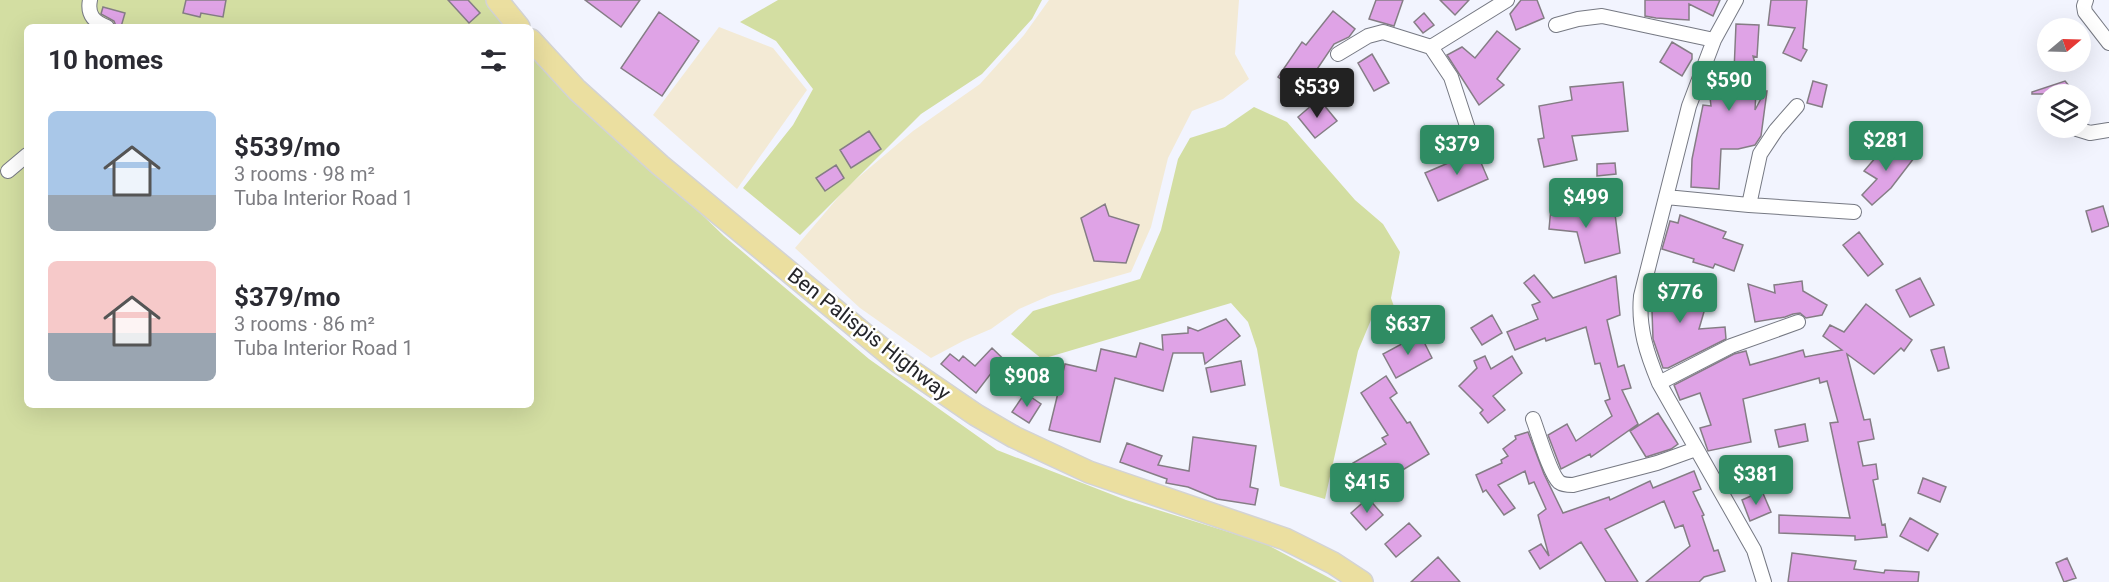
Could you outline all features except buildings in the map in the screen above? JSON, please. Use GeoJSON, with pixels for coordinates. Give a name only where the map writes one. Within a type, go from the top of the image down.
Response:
{"type":"FeatureCollection","features":[{"type":"Feature","properties":{"kind":"main road"},"geometry":{"type":"LineString","coordinates":[[497,0],[517,24]]}},
{"type":"Feature","properties":{"kind":"main road","name":"Ben Palispis Highway"},"geometry":{"type":"LineString","coordinates":[[534,43],[577,90],[660,165],[897,360],[976,415],[1014,437],[1089,472],[1285,539],[1333,563],[1362,582]]}},
{"type":"Feature","properties":{"kind":"street"},"geometry":{"type":"LineString","coordinates":[[90,0],[91,16],[100,24]]}},
{"type":"Feature","properties":{"kind":"street"},"geometry":{"type":"LineString","coordinates":[[1431,47],[1507,0]]}},
{"type":"Feature","properties":{"kind":"street"},"geometry":{"type":"LineString","coordinates":[[1736,0],[1714,40],[1689,106],[1641,296],[1639,316],[1647,356],[1659,382],[1754,550],[1764,582]]}},
{"type":"Feature","properties":{"kind":"street"},"geometry":{"type":"LineString","coordinates":[[2073,0],[2086,6],[2109,43]]}},
{"type":"Feature","properties":{"kind":"street"},"geometry":{"type":"LineString","coordinates":[[1556,25],[1602,16],[1714,40]]}},
{"type":"Feature","properties":{"kind":"street"},"geometry":{"type":"LineString","coordinates":[[1338,54],[1368,36],[1383,32],[1431,47],[1451,77],[1469,132]]}},
{"type":"Feature","properties":{"kind":"street"},"geometry":{"type":"LineString","coordinates":[[1749,205],[1760,154],[1776,130],[1797,106]]}},
{"type":"Feature","properties":{"kind":"street"},"geometry":{"type":"LineString","coordinates":[[2091,133],[2109,130]]}},
{"type":"Feature","properties":{"kind":"street"},"geometry":{"type":"LineString","coordinates":[[8,171],[24,158]]}},
{"type":"Feature","properties":{"kind":"street"},"geometry":{"type":"LineString","coordinates":[[1666,197],[1854,212]]}},
{"type":"Feature","properties":{"kind":"street"},"geometry":{"type":"LineString","coordinates":[[1659,382],[1731,346],[1798,322]]}},
{"type":"Feature","properties":{"kind":"street"},"geometry":{"type":"LineString","coordinates":[[1533,419],[1553,472],[1564,485],[1573,485],[1646,466],[1696,449]]}},
{"type":"Feature","properties":{"kind":"shaded area"},"geometry":{"type":"Polygon","coordinates":[[[1049,0],[1239,0],[1235,54],[1249,79],[1223,99],[1192,111],[1168,158],[1151,227],[1131,272],[1051,295],[1019,309],[991,329],[931,358],[860,308],[795,248],[847,187],[913,131],[980,84],[1024,35],[1049,0]]]}},
{"type":"Feature","properties":{"kind":"shaded area"},"geometry":{"type":"Polygon","coordinates":[[[719,27],[773,48],[807,90],[737,189],[653,115],[719,27]]]}},
{"type":"Feature","properties":{"kind":"green space"},"geometry":{"type":"Polygon","coordinates":[[[0,0],[490,0],[508,24],[24,24],[24,408],[534,408],[534,52],[724,236],[869,359],[997,450],[1126,500],[1264,543],[1337,582],[0,582],[0,0]]]}},
{"type":"Feature","properties":{"kind":"green space"},"geometry":{"type":"Polygon","coordinates":[[[778,0],[1042,0],[1032,19],[982,74],[921,114],[800,235],[743,188],[793,125],[813,89],[776,41],[740,22],[778,0]]]}},
{"type":"Feature","properties":{"kind":"green space"},"geometry":{"type":"Polygon","coordinates":[[[1254,107],[1287,122],[1355,200],[1383,224],[1400,252],[1391,298],[1397,315],[1371,320],[1358,351],[1325,499],[1280,486],[1257,349],[1248,322],[1231,303],[1042,359],[1011,334],[1033,311],[1140,279],[1161,230],[1178,159],[1190,138],[1225,127],[1254,107]]]}}]}
